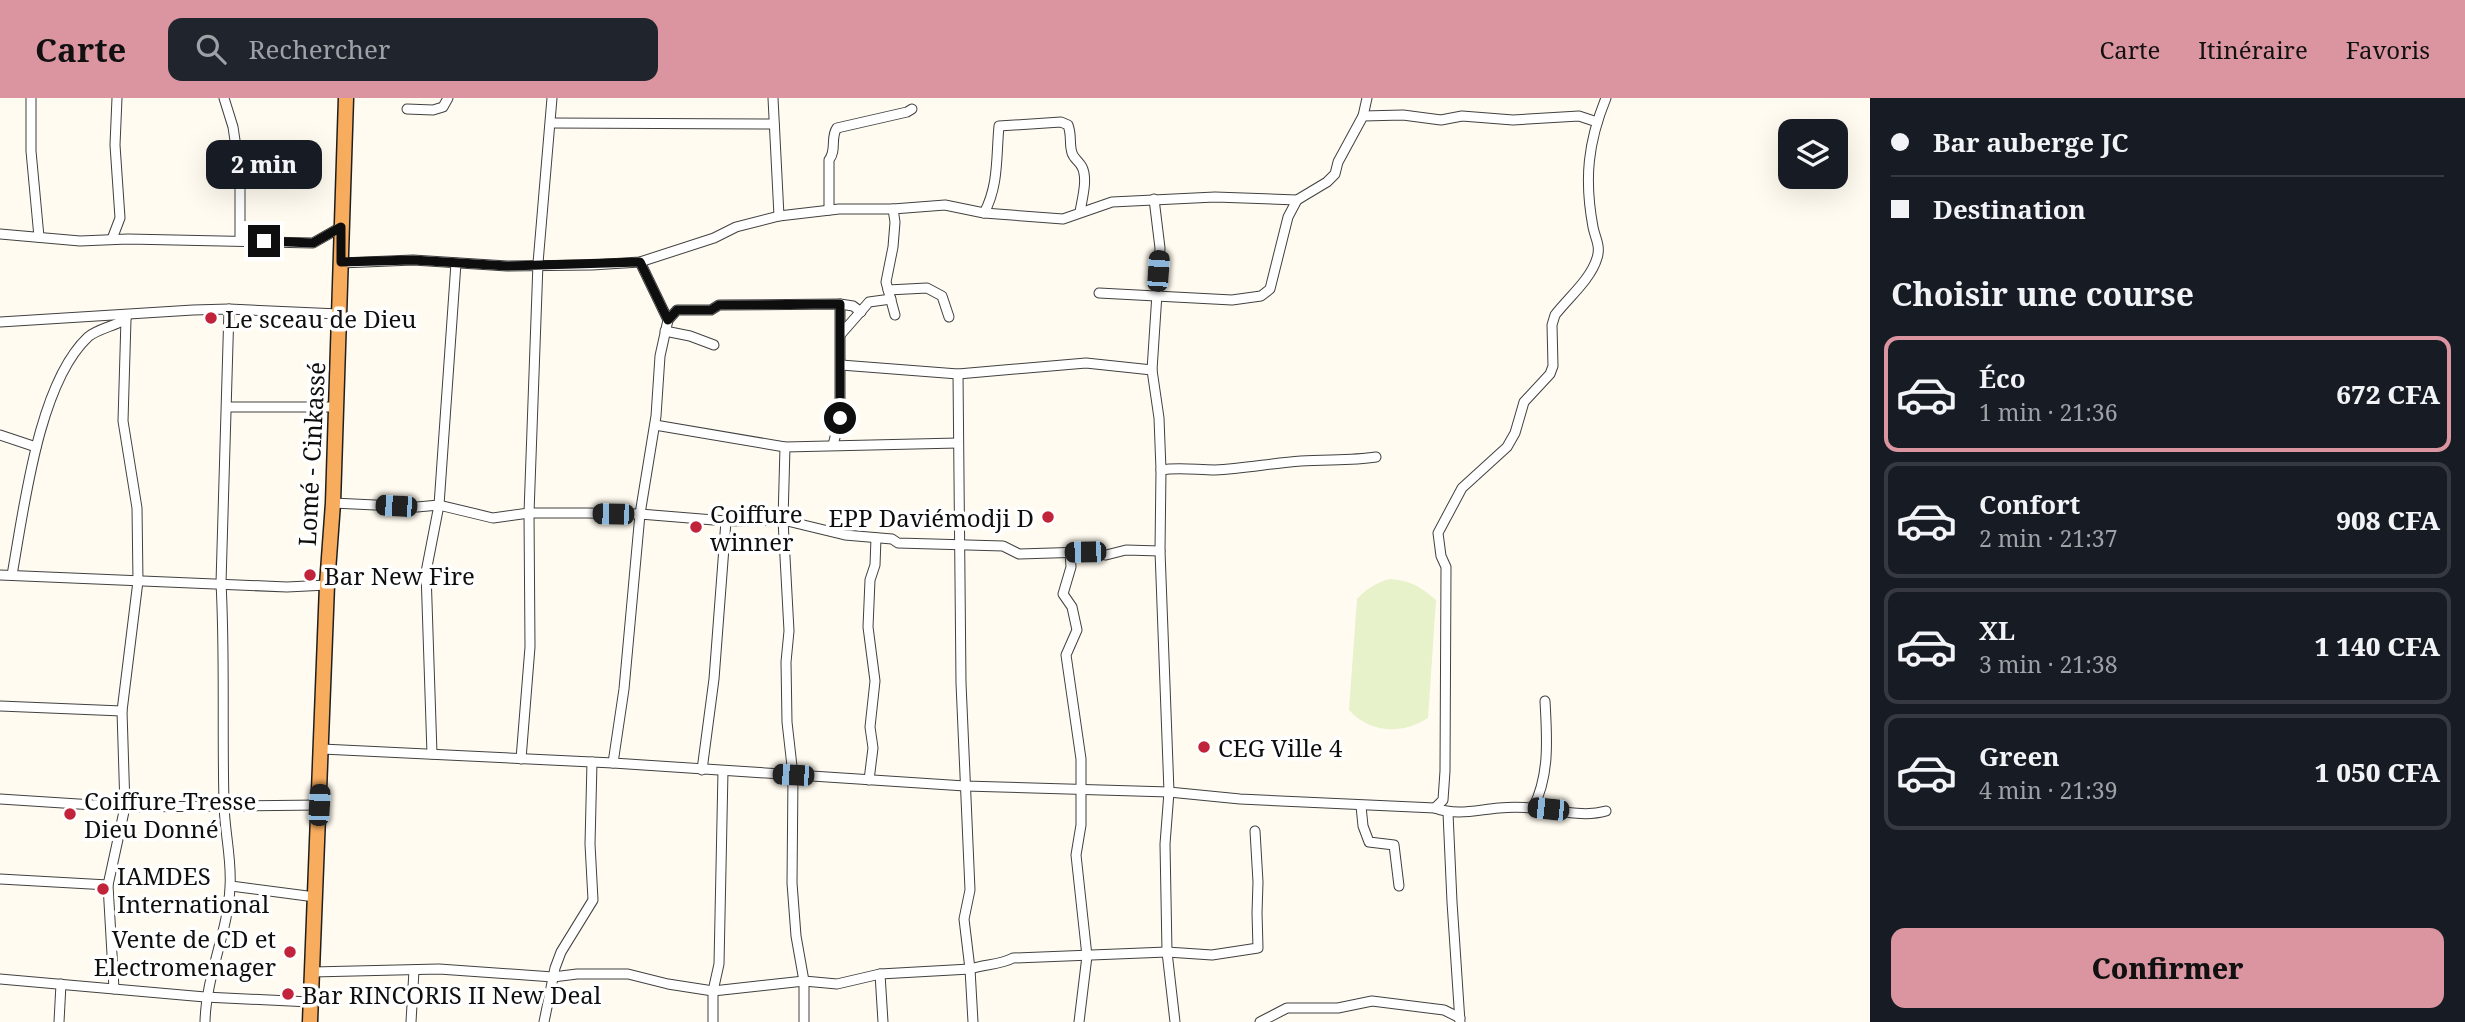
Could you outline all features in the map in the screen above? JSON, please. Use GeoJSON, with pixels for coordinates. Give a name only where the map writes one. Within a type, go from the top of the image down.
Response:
{"type":"FeatureCollection","features":[{"type":"Feature","properties":{"kind":"highway","name":"Lomé - Cinkassé"},"geometry":{"type":"LineString","coordinates":[[310,1022],[327,585],[333,503],[346,98]]}},
{"type":"Feature","properties":{"kind":"street"},"geometry":{"type":"LineString","coordinates":[[31,98],[31,150],[39,237]]}},
{"type":"Feature","properties":{"kind":"street"},"geometry":{"type":"LineString","coordinates":[[112,239],[120,218],[114,145],[117,98]]}},
{"type":"Feature","properties":{"kind":"street"},"geometry":{"type":"LineString","coordinates":[[224,98],[233,127],[240,174],[240,240]]}},
{"type":"Feature","properties":{"kind":"street"},"geometry":{"type":"LineString","coordinates":[[407,109],[433,110],[443,107],[448,98]]}},
{"type":"Feature","properties":{"kind":"street"},"geometry":{"type":"LineString","coordinates":[[521,759],[530,647],[529,513],[538,265],[552,98]]}},
{"type":"Feature","properties":{"kind":"street"},"geometry":{"type":"LineString","coordinates":[[773,98],[779,216]]}},
{"type":"Feature","properties":{"kind":"street"},"geometry":{"type":"LineString","coordinates":[[1099,293],[1232,300],[1261,296],[1270,289],[1288,217],[1297,200],[1335,174],[1338,162],[1363,116],[1367,98]]}},
{"type":"Feature","properties":{"kind":"street"},"geometry":{"type":"LineString","coordinates":[[1435,808],[1443,800],[1446,771],[1447,567],[1441,556],[1438,533],[1462,488],[1507,447],[1515,433],[1524,402],[1550,374],[1553,366],[1552,325],[1555,315],[1596,262],[1598,243],[1593,228],[1588,164],[1590,146],[1606,98]]}},
{"type":"Feature","properties":{"kind":"street"},"geometry":{"type":"LineString","coordinates":[[829,210],[830,160],[833,155],[834,131],[912,109]]}},
{"type":"Feature","properties":{"kind":"street"},"geometry":{"type":"LineString","coordinates":[[1363,116],[1403,115],[1441,120],[1462,116],[1513,120],[1578,116],[1597,122]]}},
{"type":"Feature","properties":{"kind":"street"},"geometry":{"type":"LineString","coordinates":[[984,213],[992,198],[996,177],[999,126],[1061,122],[1068,125],[1072,137],[1071,150],[1082,167],[1084,185],[1080,212]]}},
{"type":"Feature","properties":{"kind":"street"},"geometry":{"type":"LineString","coordinates":[[551,123],[774,124]]}},
{"type":"Feature","properties":{"kind":"street"},"geometry":{"type":"LineString","coordinates":[[341,262],[413,260],[538,265],[640,262],[714,238],[736,227],[779,216],[829,210],[945,205],[984,213],[1063,219],[1112,202],[1215,197],[1297,200]]}},
{"type":"Feature","properties":{"kind":"street"},"geometry":{"type":"LineString","coordinates":[[1154,200],[1160,248],[1153,370],[1161,470],[1160,551],[1169,792],[1165,844],[1167,952],[1175,1022]]}},
{"type":"Feature","properties":{"kind":"street"},"geometry":{"type":"LineString","coordinates":[[893,209],[893,247],[886,282],[895,315]]}},
{"type":"Feature","properties":{"kind":"street"},"geometry":{"type":"LineString","coordinates":[[0,234],[80,241],[240,240],[313,243],[341,227]]}},
{"type":"Feature","properties":{"kind":"street"},"geometry":{"type":"LineString","coordinates":[[640,262],[668,320]]}},
{"type":"Feature","properties":{"kind":"street"},"geometry":{"type":"LineString","coordinates":[[432,754],[426,572],[439,505],[456,263]]}},
{"type":"Feature","properties":{"kind":"street"},"geometry":{"type":"LineString","coordinates":[[841,334],[869,302],[927,288],[942,296],[949,317]]}},
{"type":"Feature","properties":{"kind":"street"},"geometry":{"type":"LineString","coordinates":[[613,763],[624,689],[640,514],[654,425],[660,356],[668,320],[677,310],[711,310],[719,305],[840,304],[853,306],[861,312]]}},
{"type":"Feature","properties":{"kind":"street"},"geometry":{"type":"LineString","coordinates":[[833,445],[840,418],[840,304]]}},
{"type":"Feature","properties":{"kind":"street"},"geometry":{"type":"LineString","coordinates":[[0,322],[126,317],[229,309],[340,314]]}},
{"type":"Feature","properties":{"kind":"street"},"geometry":{"type":"LineString","coordinates":[[205,1022],[205,997],[224,932],[231,886],[224,806],[221,583],[229,309]]}},
{"type":"Feature","properties":{"kind":"street"},"geometry":{"type":"LineString","coordinates":[[12,575],[36,447],[49,404],[74,352],[91,334],[114,326],[126,317]]}},
{"type":"Feature","properties":{"kind":"street"},"geometry":{"type":"LineString","coordinates":[[114,989],[108,885],[125,807],[122,712],[138,581],[137,508],[123,421],[126,317]]}},
{"type":"Feature","properties":{"kind":"street"},"geometry":{"type":"LineString","coordinates":[[665,331],[714,345]]}},
{"type":"Feature","properties":{"kind":"street"},"geometry":{"type":"LineString","coordinates":[[841,365],[958,374],[1086,363],[1153,370]]}},
{"type":"Feature","properties":{"kind":"street"},"geometry":{"type":"LineString","coordinates":[[958,374],[959,545],[970,890],[964,919],[973,1022]]}},
{"type":"Feature","properties":{"kind":"street"},"geometry":{"type":"LineString","coordinates":[[228,407],[336,407]]}},
{"type":"Feature","properties":{"kind":"street"},"geometry":{"type":"LineString","coordinates":[[654,425],[785,447],[958,443]]}},
{"type":"Feature","properties":{"kind":"street"},"geometry":{"type":"LineString","coordinates":[[0,435],[36,447]]}},
{"type":"Feature","properties":{"kind":"street"},"geometry":{"type":"LineString","coordinates":[[785,447],[783,520],[789,631],[786,662],[787,722],[793,775],[792,883],[796,936],[804,981],[804,1022]]}},
{"type":"Feature","properties":{"kind":"street"},"geometry":{"type":"LineString","coordinates":[[1161,470],[1216,470],[1280,462],[1326,459],[1353,461],[1376,457]]}},
{"type":"Feature","properties":{"kind":"street"},"geometry":{"type":"LineString","coordinates":[[333,503],[417,508],[439,505],[494,518],[529,513],[640,514],[726,522],[783,520],[845,535],[892,539],[898,543],[1003,546],[1019,554],[1070,552],[1106,555],[1126,550],[1160,551]]}},
{"type":"Feature","properties":{"kind":"street"},"geometry":{"type":"LineString","coordinates":[[702,769],[714,679],[726,522]]}},
{"type":"Feature","properties":{"kind":"street"},"geometry":{"type":"LineString","coordinates":[[869,780],[873,748],[870,727],[875,681],[868,627],[870,580],[875,565],[876,538]]}},
{"type":"Feature","properties":{"kind":"street"},"geometry":{"type":"LineString","coordinates":[[1070,552],[1071,568],[1063,594],[1072,607],[1077,630],[1066,655],[1081,759],[1081,825],[1076,855],[1087,956],[1079,1022]]}},
{"type":"Feature","properties":{"kind":"street"},"geometry":{"type":"LineString","coordinates":[[0,575],[286,587],[327,585]]}},
{"type":"Feature","properties":{"kind":"street"},"geometry":{"type":"LineString","coordinates":[[1533,808],[1542,790],[1546,761],[1545,701]]}},
{"type":"Feature","properties":{"kind":"street"},"geometry":{"type":"LineString","coordinates":[[0,706],[122,712]]}},
{"type":"Feature","properties":{"kind":"street"},"geometry":{"type":"LineString","coordinates":[[322,749],[613,763],[965,786],[1169,792],[1240,799],[1435,808],[1448,813],[1482,812],[1499,808],[1533,808],[1594,815],[1606,811]]}},
{"type":"Feature","properties":{"kind":"street"},"geometry":{"type":"LineString","coordinates":[[544,1022],[561,951],[593,900],[590,844],[592,762]]}},
{"type":"Feature","properties":{"kind":"street"},"geometry":{"type":"LineString","coordinates":[[713,1022],[713,991],[719,964],[723,771]]}},
{"type":"Feature","properties":{"kind":"street"},"geometry":{"type":"LineString","coordinates":[[0,799],[125,807],[319,805]]}},
{"type":"Feature","properties":{"kind":"street"},"geometry":{"type":"LineString","coordinates":[[1361,806],[1363,826],[1369,842],[1394,845],[1399,886]]}},
{"type":"Feature","properties":{"kind":"street"},"geometry":{"type":"LineString","coordinates":[[1448,813],[1460,1020]]}},
{"type":"Feature","properties":{"kind":"street"},"geometry":{"type":"LineString","coordinates":[[312,972],[439,968],[553,977],[628,974],[713,991],[804,981],[838,984],[880,974],[970,969],[984,964],[1004,963],[1013,958],[1068,954],[1087,956],[1167,952],[1212,955],[1258,948],[1255,831]]}},
{"type":"Feature","properties":{"kind":"street"},"geometry":{"type":"LineString","coordinates":[[0,878],[108,885]]}},
{"type":"Feature","properties":{"kind":"street"},"geometry":{"type":"LineString","coordinates":[[231,886],[315,897]]}},
{"type":"Feature","properties":{"kind":"street"},"geometry":{"type":"LineString","coordinates":[[411,1022],[414,970]]}},
{"type":"Feature","properties":{"kind":"street"},"geometry":{"type":"LineString","coordinates":[[880,974],[883,1022]]}},
{"type":"Feature","properties":{"kind":"street"},"geometry":{"type":"LineString","coordinates":[[0,979],[205,997],[310,1002]]}},
{"type":"Feature","properties":{"kind":"street"},"geometry":{"type":"LineString","coordinates":[[59,1022],[61,984]]}},
{"type":"Feature","properties":{"kind":"street"},"geometry":{"type":"LineString","coordinates":[[1263,1022],[1287,1008],[1338,1008],[1372,1001],[1444,1010],[1460,1020]]}},
{"type":"Feature","properties":{"kind":"green space"},"geometry":{"type":"Polygon","coordinates":[[[1390,579],[1415,585],[1436,600],[1428,718],[1397,729],[1376,727],[1357,718],[1349,710],[1357,599],[1372,586],[1390,579]]]}},
{"type":"Feature","properties":{"kind":"place","name":"Le sceau de Dieu"},"geometry":{"type":"Point","coordinates":[211,318]}},
{"type":"Feature","properties":{"kind":"place","name":"EPP Daviémodji D"},"geometry":{"type":"Point","coordinates":[1048,517]}},
{"type":"Feature","properties":{"kind":"place","name":"Coiffure winner"},"geometry":{"type":"Point","coordinates":[696,527]}},
{"type":"Feature","properties":{"kind":"place","name":"Bar New Fire"},"geometry":{"type":"Point","coordinates":[310,575]}},
{"type":"Feature","properties":{"kind":"place","name":"CEG Ville 4"},"geometry":{"type":"Point","coordinates":[1204,747]}},
{"type":"Feature","properties":{"kind":"place","name":"Coiffure Tresse Dieu Donné"},"geometry":{"type":"Point","coordinates":[70,814]}},
{"type":"Feature","properties":{"kind":"place","name":"IAMDES International"},"geometry":{"type":"Point","coordinates":[103,889]}},
{"type":"Feature","properties":{"kind":"place","name":"Vente de CD et Electromenager"},"geometry":{"type":"Point","coordinates":[290,952]}},
{"type":"Feature","properties":{"kind":"place","name":"Bar RINCORIS II New Deal"},"geometry":{"type":"Point","coordinates":[288,994]}},
{"type":"Feature","properties":{"kind":"route"},"geometry":{"type":"LineString","coordinates":[[264,241],[313,243],[341,227],[341,262],[413,260],[507,266],[640,262],[668,320],[677,310],[711,310],[719,305],[840,304],[840,418]]}}]}
